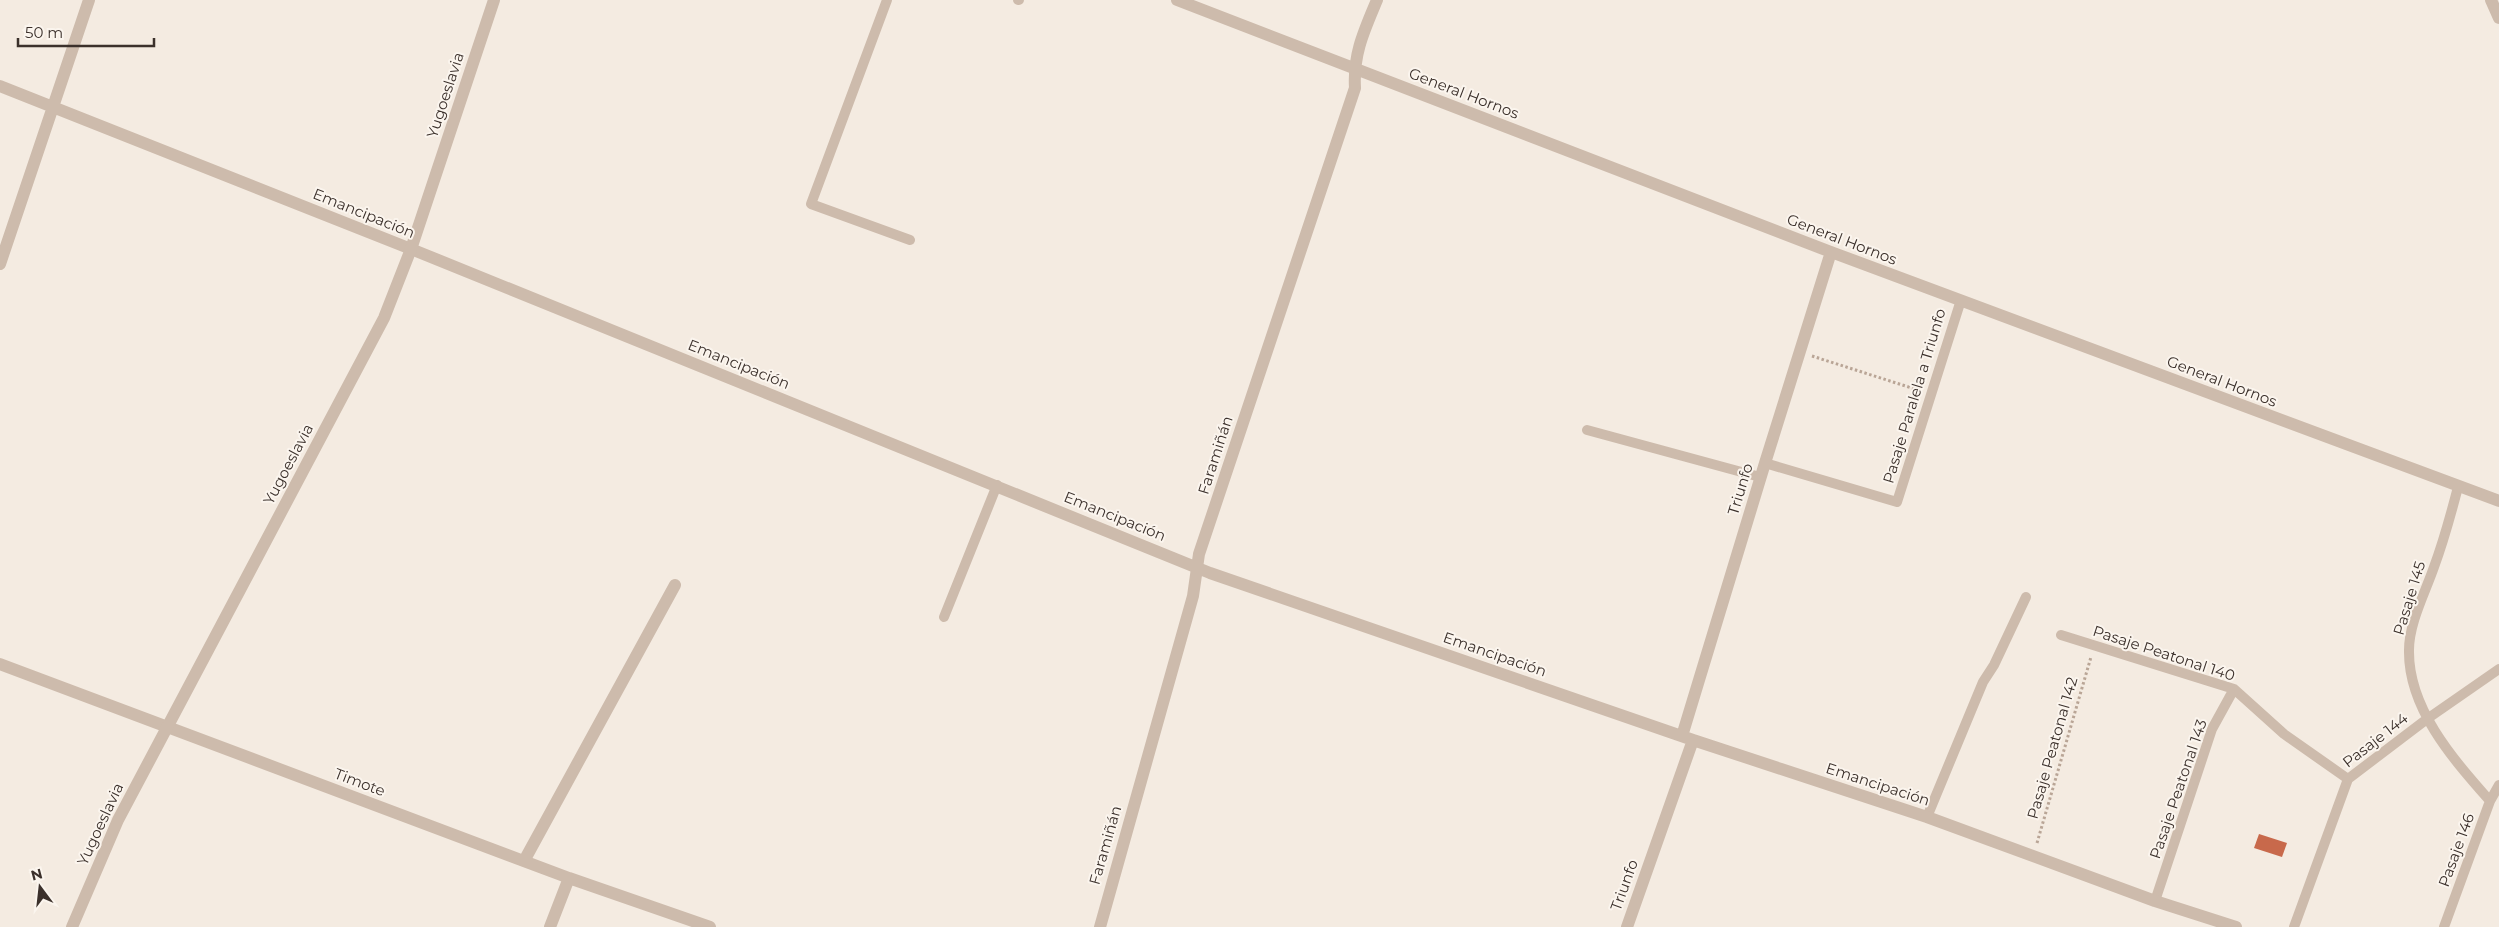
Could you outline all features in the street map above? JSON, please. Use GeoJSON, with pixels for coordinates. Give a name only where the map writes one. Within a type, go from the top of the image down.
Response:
{"type":"FeatureCollection","features":[{"type":"Feature","properties":{"kind":"street"},"geometry":{"type":"LineString","coordinates":[[0,264],[88,0]]}},
{"type":"Feature","properties":{"kind":"street","name":"Yugoeslavia"},"geometry":{"type":"LineString","coordinates":[[72,927],[118,820],[384,318],[411,249],[494,0]]}},
{"type":"Feature","properties":{"kind":"street","name":"General Hornos"},"geometry":{"type":"LineString","coordinates":[[1177,0],[1831,252],[2499,502]]}},
{"type":"Feature","properties":{"kind":"street","name":"Faramiñán"},"geometry":{"type":"LineString","coordinates":[[1100,927],[1193,596],[1199,554],[1355,88],[1354,68],[1357,51],[1377,0]]}},
{"type":"Feature","properties":{"kind":"street"},"geometry":{"type":"LineString","coordinates":[[2490,0],[2499,18]]}},
{"type":"Feature","properties":{"kind":"street","name":"Emancipación"},"geometry":{"type":"LineString","coordinates":[[0,86],[411,249],[997,485],[1210,573],[1688,738],[1926,817],[2032,857],[2228,926]]}},
{"type":"Feature","properties":{"kind":"street","name":"Triunfo"},"geometry":{"type":"LineString","coordinates":[[1627,927],[1688,738],[1760,477],[1831,252]]}},
{"type":"Feature","properties":{"kind":"street"},"geometry":{"type":"LineString","coordinates":[[524,861],[675,585]]}},
{"type":"Feature","properties":{"kind":"street","name":"Timote"},"geometry":{"type":"LineString","coordinates":[[0,664],[569,878],[710,927]]}},
{"type":"Feature","properties":{"kind":"street"},"geometry":{"type":"LineString","coordinates":[[550,927],[569,878]]}},
{"type":"Feature","properties":{"kind":"lane"},"geometry":{"type":"LineString","coordinates":[[887,0],[811,204],[910,240]]}},
{"type":"Feature","properties":{"kind":"lane","name":"Pasaje Paralela a Triunfo"},"geometry":{"type":"LineString","coordinates":[[1765,463],[1897,502],[1960,300]]}},
{"type":"Feature","properties":{"kind":"lane"},"geometry":{"type":"LineString","coordinates":[[1587,430],[1760,477]]}},
{"type":"Feature","properties":{"kind":"lane"},"geometry":{"type":"LineString","coordinates":[[944,617],[997,485]]}},
{"type":"Feature","properties":{"kind":"lane","name":"Pasaje 145"},"geometry":{"type":"LineString","coordinates":[[2458,487],[2447,531],[2416,616],[2409,650],[2414,681],[2427,719],[2468,776],[2490,801]]}},
{"type":"Feature","properties":{"kind":"lane"},"geometry":{"type":"LineString","coordinates":[[1926,817],[1983,682],[1994,665],[2026,597]]}},
{"type":"Feature","properties":{"kind":"lane","name":"Pasaje Peatonal 140"},"geometry":{"type":"LineString","coordinates":[[2061,635],[2234,689],[2284,734],[2348,779]]}},
{"type":"Feature","properties":{"kind":"lane","name":"Pasaje 144"},"geometry":{"type":"LineString","coordinates":[[2294,927],[2348,779],[2427,719],[2499,669]]}},
{"type":"Feature","properties":{"kind":"lane","name":"Pasaje Peatonal 143"},"geometry":{"type":"LineString","coordinates":[[2155,901],[2212,729],[2234,689]]}},
{"type":"Feature","properties":{"kind":"lane","name":"Pasaje 146"},"geometry":{"type":"LineString","coordinates":[[2444,927],[2490,801],[2499,785]]}},
{"type":"Feature","properties":{"kind":"path"},"geometry":{"type":"LineString","coordinates":[[1799,352],[1931,394]]}},
{"type":"Feature","properties":{"kind":"path","name":"Pasaje Peatonal 142"},"geometry":{"type":"LineString","coordinates":[[2032,857],[2094,646]]}},
{"type":"Feature","properties":{"kind":"building"},"geometry":{"type":"Polygon","coordinates":[[[2259,834],[2287,843],[2282,857],[2254,848],[2259,834]]]}}]}
